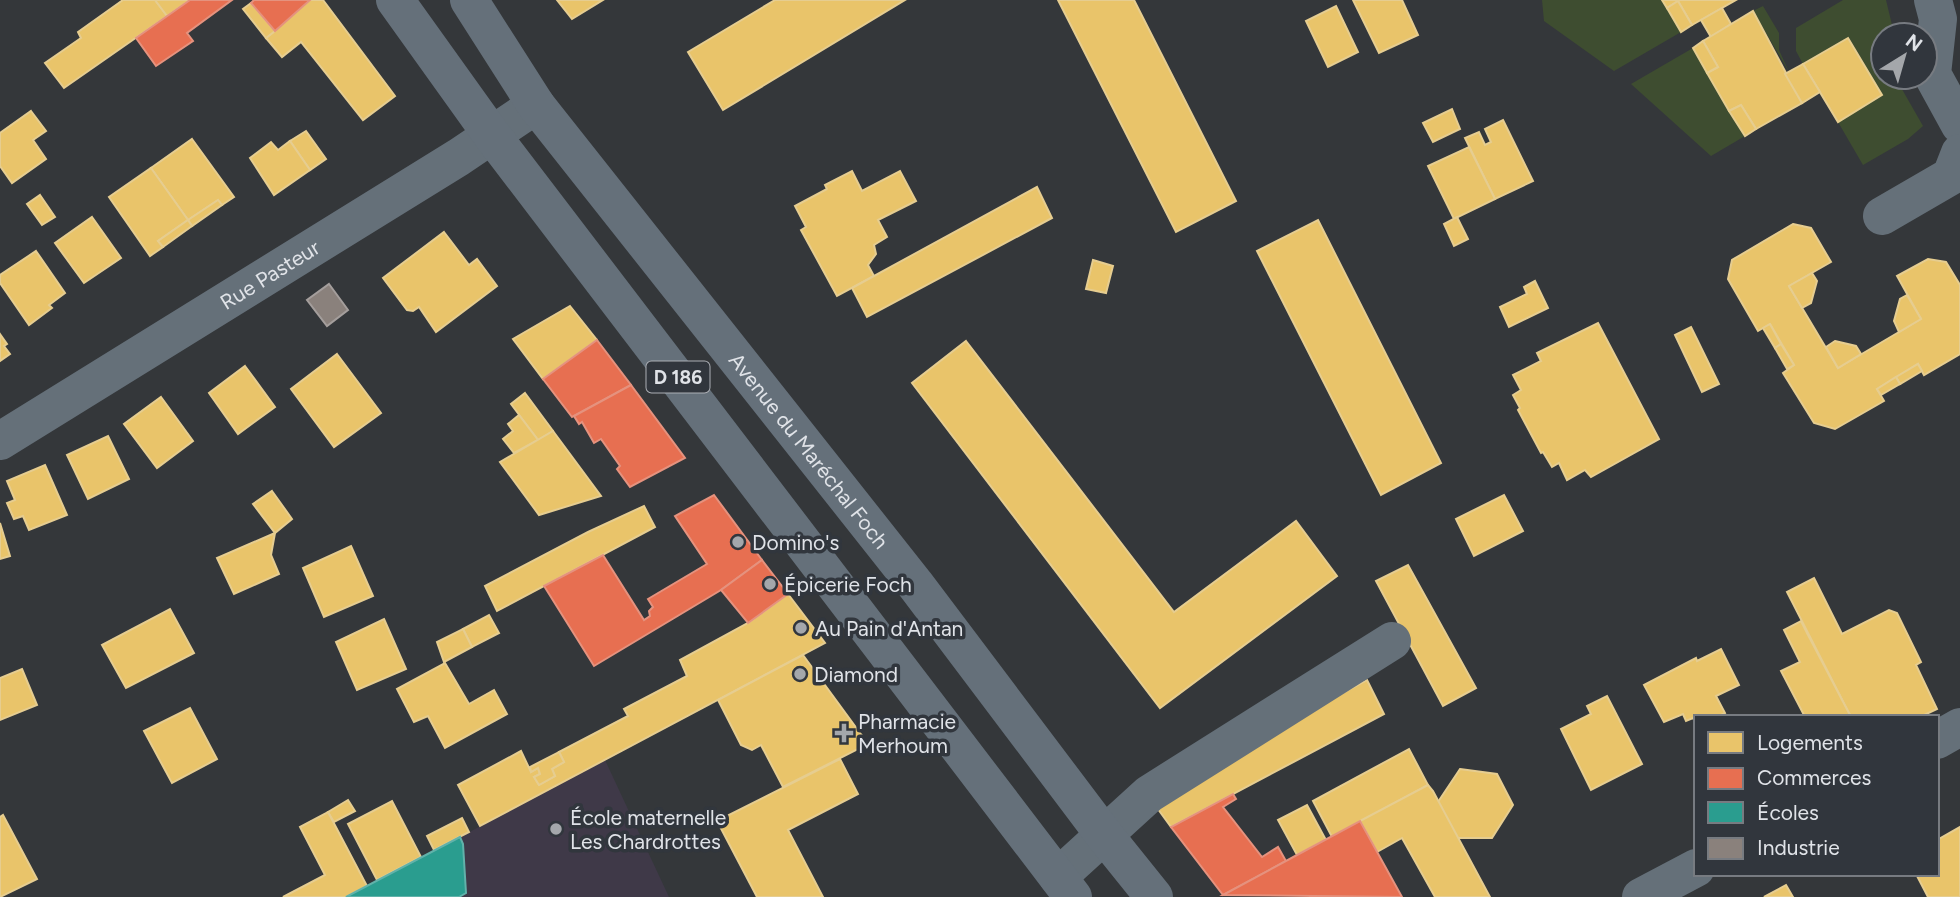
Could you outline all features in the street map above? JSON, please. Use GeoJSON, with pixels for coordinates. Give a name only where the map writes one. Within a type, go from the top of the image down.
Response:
{"type":"FeatureCollection","features":[{"type":"Feature","properties":{"kind":"main road","name":"D 186"},"geometry":{"type":"LineString","coordinates":[[395,0],[491,134],[1066,887]]}},
{"type":"Feature","properties":{"kind":"main road","name":"Avenue du Maréchal Foch"},"geometry":{"type":"LineString","coordinates":[[469,0],[536,105],[915,584],[1154,897]]}},
{"type":"Feature","properties":{"kind":"street"},"geometry":{"type":"LineString","coordinates":[[1933,0],[1938,19],[1932,74],[1960,125]]}},
{"type":"Feature","properties":{"kind":"street","name":"Rue Pasteur"},"geometry":{"type":"LineString","coordinates":[[0,441],[447,164],[536,105]]}},
{"type":"Feature","properties":{"kind":"street"},"geometry":{"type":"LineString","coordinates":[[1882,216],[1951,176],[1960,153]]}},
{"type":"Feature","properties":{"kind":"street"},"geometry":{"type":"LineString","coordinates":[[1066,887],[1105,836],[1137,803],[1392,641]]}},
{"type":"Feature","properties":{"kind":"street"},"geometry":{"type":"LineString","coordinates":[[1939,739],[1960,727]]}},
{"type":"Feature","properties":{"kind":"street"},"geometry":{"type":"LineString","coordinates":[[1641,897],[1694,869]]}},
{"type":"Feature","properties":{"kind":"shaded area","name":"École maternelle Les Chardrottes"},"geometry":{"type":"Polygon","coordinates":[[[605,760],[669,897],[347,897],[605,760]]]}},
{"type":"Feature","properties":{"kind":"green space"},"geometry":{"type":"Polygon","coordinates":[[[1542,0],[1662,0],[1681,32],[1614,71],[1544,21],[1542,0]]]}},
{"type":"Feature","properties":{"kind":"green space"},"geometry":{"type":"Polygon","coordinates":[[[1843,0],[1886,0],[1891,21],[1869,21],[1869,73],[1849,38],[1803,64],[1796,51],[1796,28],[1843,0]]]}},
{"type":"Feature","properties":{"kind":"green space"},"geometry":{"type":"Polygon","coordinates":[[[1763,6],[1779,33],[1779,50],[1789,72],[1753,11],[1763,6]]]}},
{"type":"Feature","properties":{"kind":"green space"},"geometry":{"type":"Polygon","coordinates":[[[1693,48],[1745,136],[1711,156],[1631,84],[1693,48]]]}},
{"type":"Feature","properties":{"kind":"green space"},"geometry":{"type":"Polygon","coordinates":[[[1880,91],[1903,91],[1923,126],[1908,139],[1863,165],[1838,122],[1882,95],[1880,91]]]}},
{"type":"Feature","properties":{"kind":"building: Logements"},"geometry":{"type":"Polygon","coordinates":[[[123,0],[155,0],[167,16],[64,88],[45,63],[81,38],[78,32],[123,0]]]}},
{"type":"Feature","properties":{"kind":"building: Logements"},"geometry":{"type":"Polygon","coordinates":[[[155,0],[190,0],[167,16],[155,0]]]}},
{"type":"Feature","properties":{"kind":"building: Logements"},"geometry":{"type":"Polygon","coordinates":[[[310,0],[323,0],[395,96],[363,120],[301,42],[282,57],[266,38],[310,0]]]}},
{"type":"Feature","properties":{"kind":"building: Logements"},"geometry":{"type":"Polygon","coordinates":[[[557,0],[603,0],[572,19],[557,0]]]}},
{"type":"Feature","properties":{"kind":"building: Logements"},"geometry":{"type":"Polygon","coordinates":[[[775,0],[905,0],[723,110],[688,52],[775,0]]]}},
{"type":"Feature","properties":{"kind":"building: Logements"},"geometry":{"type":"Polygon","coordinates":[[[1058,0],[1134,0],[1236,201],[1176,232],[1058,0]]]}},
{"type":"Feature","properties":{"kind":"building: Logements"},"geometry":{"type":"Polygon","coordinates":[[[1353,0],[1402,0],[1418,35],[1379,53],[1353,0]]]}},
{"type":"Feature","properties":{"kind":"building: Logements"},"geometry":{"type":"Polygon","coordinates":[[[1662,0],[1736,0],[1692,25],[1678,1],[1667,8],[1662,0]]]}},
{"type":"Feature","properties":{"kind":"building: Logements"},"geometry":{"type":"Polygon","coordinates":[[[1678,1],[1692,25],[1681,32],[1667,8],[1678,1]]]}},
{"type":"Feature","properties":{"kind":"building: Logements"},"geometry":{"type":"Polygon","coordinates":[[[251,3],[275,31],[266,38],[243,9],[251,3]]]}},
{"type":"Feature","properties":{"kind":"building: Logements"},"geometry":{"type":"Polygon","coordinates":[[[1336,6],[1358,52],[1328,67],[1306,21],[1336,6]]]}},
{"type":"Feature","properties":{"kind":"building: Logements"},"geometry":{"type":"Polygon","coordinates":[[[1722,8],[1731,24],[1711,37],[1701,20],[1722,8]]]}},
{"type":"Feature","properties":{"kind":"building: Logements"},"geometry":{"type":"Polygon","coordinates":[[[1753,11],[1802,103],[1756,129],[1741,105],[1729,111],[1707,73],[1718,67],[1703,41],[1753,11]]]}},
{"type":"Feature","properties":{"kind":"building: Logements"},"geometry":{"type":"Polygon","coordinates":[[[1848,38],[1869,73],[1869,91],[1880,91],[1882,95],[1838,122],[1803,64],[1848,38]]]}},
{"type":"Feature","properties":{"kind":"building: Logements"},"geometry":{"type":"Polygon","coordinates":[[[1703,41],[1718,67],[1707,73],[1693,48],[1703,41]]]}},
{"type":"Feature","properties":{"kind":"building: Logements"},"geometry":{"type":"Polygon","coordinates":[[[1803,64],[1820,92],[1802,103],[1785,74],[1803,64]]]}},
{"type":"Feature","properties":{"kind":"building: Logements"},"geometry":{"type":"Polygon","coordinates":[[[1741,105],[1756,129],[1745,136],[1729,111],[1741,105]]]}},
{"type":"Feature","properties":{"kind":"building: Logements"},"geometry":{"type":"Polygon","coordinates":[[[1452,109],[1460,129],[1433,142],[1423,123],[1452,109]]]}},
{"type":"Feature","properties":{"kind":"building: Logements"},"geometry":{"type":"Polygon","coordinates":[[[31,111],[46,131],[33,140],[46,159],[12,183],[0,166],[0,133],[31,111]]]}},
{"type":"Feature","properties":{"kind":"building: Logements"},"geometry":{"type":"Polygon","coordinates":[[[1503,120],[1533,181],[1495,199],[1465,138],[1479,132],[1485,145],[1491,142],[1485,129],[1503,120]]]}},
{"type":"Feature","properties":{"kind":"building: Logements"},"geometry":{"type":"Polygon","coordinates":[[[306,131],[326,159],[310,170],[290,141],[306,131]]]}},
{"type":"Feature","properties":{"kind":"building: Logements"},"geometry":{"type":"Polygon","coordinates":[[[192,139],[234,197],[222,205],[218,200],[188,220],[151,168],[192,139]]]}},
{"type":"Feature","properties":{"kind":"building: Logements"},"geometry":{"type":"Polygon","coordinates":[[[290,141],[310,170],[274,195],[250,158],[271,142],[278,150],[290,141]]]}},
{"type":"Feature","properties":{"kind":"building: Logements"},"geometry":{"type":"Polygon","coordinates":[[[1469,147],[1495,199],[1454,219],[1428,166],[1469,147]]]}},
{"type":"Feature","properties":{"kind":"building: Logements"},"geometry":{"type":"Polygon","coordinates":[[[151,168],[188,220],[158,241],[163,247],[150,256],[109,197],[151,168]]]}},
{"type":"Feature","properties":{"kind":"building: Logements"},"geometry":{"type":"Polygon","coordinates":[[[852,171],[862,191],[900,171],[916,201],[878,220],[887,237],[874,245],[876,254],[868,265],[874,276],[837,296],[801,230],[806,227],[795,206],[827,189],[825,185],[852,171]]]}},
{"type":"Feature","properties":{"kind":"building: Logements"},"geometry":{"type":"Polygon","coordinates":[[[1037,187],[1052,218],[867,317],[852,288],[1037,187]]]}},
{"type":"Feature","properties":{"kind":"building: Logements"},"geometry":{"type":"Polygon","coordinates":[[[40,195],[55,217],[42,225],[27,204],[40,195]]]}},
{"type":"Feature","properties":{"kind":"building: Logements"},"geometry":{"type":"Polygon","coordinates":[[[218,200],[222,205],[192,226],[188,220],[218,200]]]}},
{"type":"Feature","properties":{"kind":"building: Logements"},"geometry":{"type":"Polygon","coordinates":[[[92,217],[121,258],[84,283],[55,243],[92,217]]]}},
{"type":"Feature","properties":{"kind":"building: Logements"},"geometry":{"type":"Polygon","coordinates":[[[1457,217],[1468,239],[1454,246],[1444,224],[1457,217]]]}},
{"type":"Feature","properties":{"kind":"building: Logements"},"geometry":{"type":"Polygon","coordinates":[[[188,220],[192,226],[163,247],[158,241],[188,220]]]}},
{"type":"Feature","properties":{"kind":"building: Logements"},"geometry":{"type":"Polygon","coordinates":[[[1318,220],[1441,463],[1381,495],[1257,251],[1318,220]]]}},
{"type":"Feature","properties":{"kind":"building: Logements"},"geometry":{"type":"Polygon","coordinates":[[[1793,224],[1811,228],[1831,262],[1789,286],[1838,368],[1921,319],[1897,276],[1928,259],[1946,262],[1960,285],[1960,354],[1924,375],[1918,364],[1877,389],[1884,401],[1835,429],[1814,423],[1783,373],[1794,365],[1770,324],[1758,331],[1728,279],[1732,260],[1793,224]]]}},
{"type":"Feature","properties":{"kind":"building: Logements"},"geometry":{"type":"Polygon","coordinates":[[[444,232],[469,265],[477,259],[497,286],[436,332],[419,307],[413,311],[407,310],[383,278],[444,232]]]}},
{"type":"Feature","properties":{"kind":"building: Logements"},"geometry":{"type":"Polygon","coordinates":[[[36,251],[65,293],[49,305],[52,308],[29,325],[0,283],[0,275],[36,251]]]}},
{"type":"Feature","properties":{"kind":"building: Logements"},"geometry":{"type":"Polygon","coordinates":[[[1093,260],[1113,266],[1106,293],[1086,289],[1093,260]]]}},
{"type":"Feature","properties":{"kind":"building: Logements"},"geometry":{"type":"Polygon","coordinates":[[[1812,273],[1817,281],[1811,303],[1802,308],[1789,286],[1812,273]]]}},
{"type":"Feature","properties":{"kind":"building: Logements"},"geometry":{"type":"Polygon","coordinates":[[[1535,281],[1548,308],[1509,327],[1500,307],[1527,294],[1524,287],[1535,281]]]}},
{"type":"Feature","properties":{"kind":"building: Logements"},"geometry":{"type":"Polygon","coordinates":[[[1907,295],[1921,319],[1899,332],[1894,321],[1900,299],[1907,295]]]}},
{"type":"Feature","properties":{"kind":"building: Logements"},"geometry":{"type":"Polygon","coordinates":[[[570,306],[597,340],[543,379],[513,339],[570,306]]]}},
{"type":"Feature","properties":{"kind":"building: Logements"},"geometry":{"type":"Polygon","coordinates":[[[1598,323],[1659,439],[1591,477],[1585,470],[1567,480],[1559,463],[1552,467],[1543,452],[1541,453],[1518,410],[1520,408],[1513,395],[1521,390],[1513,375],[1541,361],[1537,353],[1598,323]]]}},
{"type":"Feature","properties":{"kind":"building: Logements"},"geometry":{"type":"Polygon","coordinates":[[[1770,324],[1781,344],[1775,348],[1763,328],[1770,324]]]}},
{"type":"Feature","properties":{"kind":"building: Logements"},"geometry":{"type":"Polygon","coordinates":[[[1691,327],[1719,384],[1702,392],[1675,335],[1691,327]]]}},
{"type":"Feature","properties":{"kind":"building: Logements"},"geometry":{"type":"Polygon","coordinates":[[[0,334],[10,354],[0,361],[0,334]]]}},
{"type":"Feature","properties":{"kind":"building: Logements"},"geometry":{"type":"Polygon","coordinates":[[[966,341],[1174,612],[1296,521],[1337,576],[1160,708],[912,383],[966,341]]]}},
{"type":"Feature","properties":{"kind":"building: Logements"},"geometry":{"type":"Polygon","coordinates":[[[1835,341],[1856,346],[1861,354],[1838,368],[1826,347],[1835,341]]]}},
{"type":"Feature","properties":{"kind":"building: Logements"},"geometry":{"type":"Polygon","coordinates":[[[1781,344],[1794,365],[1787,369],[1775,348],[1781,344]]]}},
{"type":"Feature","properties":{"kind":"building: Logements"},"geometry":{"type":"Polygon","coordinates":[[[337,354],[381,413],[334,447],[291,389],[337,354]]]}},
{"type":"Feature","properties":{"kind":"building: Logements"},"geometry":{"type":"Polygon","coordinates":[[[1918,364],[1922,371],[1900,384],[1896,377],[1918,364]]]}},
{"type":"Feature","properties":{"kind":"building: Logements"},"geometry":{"type":"Polygon","coordinates":[[[245,366],[275,407],[238,434],[209,393],[245,366]]]}},
{"type":"Feature","properties":{"kind":"building: Logements"},"geometry":{"type":"Polygon","coordinates":[[[1896,377],[1900,384],[1881,395],[1877,389],[1896,377]]]}},
{"type":"Feature","properties":{"kind":"building: Logements"},"geometry":{"type":"Polygon","coordinates":[[[525,393],[553,431],[538,440],[511,404],[525,393]]]}},
{"type":"Feature","properties":{"kind":"building: Logements"},"geometry":{"type":"Polygon","coordinates":[[[161,397],[193,441],[157,468],[124,424],[161,397]]]}},
{"type":"Feature","properties":{"kind":"building: Logements"},"geometry":{"type":"Polygon","coordinates":[[[519,415],[538,440],[514,453],[503,439],[513,431],[508,424],[519,415]]]}},
{"type":"Feature","properties":{"kind":"building: Logements"},"geometry":{"type":"Polygon","coordinates":[[[553,431],[601,496],[539,515],[500,462],[553,431]]]}},
{"type":"Feature","properties":{"kind":"building: Logements"},"geometry":{"type":"Polygon","coordinates":[[[108,436],[129,479],[88,499],[67,455],[108,436]]]}},
{"type":"Feature","properties":{"kind":"building: Logements"},"geometry":{"type":"Polygon","coordinates":[[[45,465],[67,515],[29,530],[23,516],[14,519],[7,503],[15,500],[7,481],[45,465]]]}},
{"type":"Feature","properties":{"kind":"building: Logements"},"geometry":{"type":"Polygon","coordinates":[[[272,491],[292,519],[275,533],[253,504],[272,491]]]}},
{"type":"Feature","properties":{"kind":"building: Logements"},"geometry":{"type":"Polygon","coordinates":[[[1504,495],[1523,531],[1474,556],[1456,519],[1504,495]]]}},
{"type":"Feature","properties":{"kind":"building: Logements"},"geometry":{"type":"Polygon","coordinates":[[[644,506],[655,527],[497,611],[485,586],[644,506]]]}},
{"type":"Feature","properties":{"kind":"building: Logements"},"geometry":{"type":"Polygon","coordinates":[[[0,523],[10,556],[0,559],[0,523]]]}},
{"type":"Feature","properties":{"kind":"building: Logements"},"geometry":{"type":"Polygon","coordinates":[[[275,533],[271,555],[279,574],[234,594],[217,558],[275,533]]]}},
{"type":"Feature","properties":{"kind":"building: Logements"},"geometry":{"type":"Polygon","coordinates":[[[351,546],[373,596],[324,617],[303,568],[351,546]]]}},
{"type":"Feature","properties":{"kind":"building: Logements"},"geometry":{"type":"Polygon","coordinates":[[[1408,565],[1476,688],[1443,706],[1376,581],[1408,565]]]}},
{"type":"Feature","properties":{"kind":"building: Logements"},"geometry":{"type":"Polygon","coordinates":[[[1814,578],[1842,634],[1889,610],[1897,613],[1921,662],[1916,665],[1937,709],[1924,715],[1850,715],[1787,592],[1814,578]]]}},
{"type":"Feature","properties":{"kind":"building: Logements"},"geometry":{"type":"Polygon","coordinates":[[[788,594],[825,643],[480,826],[458,785],[521,751],[531,772],[538,768],[540,774],[534,777],[539,785],[555,776],[552,769],[564,762],[559,752],[628,716],[624,709],[687,676],[680,660],[748,623],[788,594]]]}},
{"type":"Feature","properties":{"kind":"building: Logements"},"geometry":{"type":"Polygon","coordinates":[[[170,609],[194,653],[126,688],[102,645],[170,609]]]}},
{"type":"Feature","properties":{"kind":"building: Logements"},"geometry":{"type":"Polygon","coordinates":[[[489,615],[499,633],[472,647],[463,629],[489,615]]]}},
{"type":"Feature","properties":{"kind":"building: Logements"},"geometry":{"type":"Polygon","coordinates":[[[384,619],[406,669],[357,690],[336,642],[384,619]]]}},
{"type":"Feature","properties":{"kind":"building: Logements"},"geometry":{"type":"Polygon","coordinates":[[[1801,621],[1850,715],[1804,715],[1781,671],[1800,662],[1784,630],[1801,621]]]}},
{"type":"Feature","properties":{"kind":"building: Logements"},"geometry":{"type":"Polygon","coordinates":[[[463,629],[472,647],[444,662],[437,642],[463,629]]]}},
{"type":"Feature","properties":{"kind":"building: Logements"},"geometry":{"type":"Polygon","coordinates":[[[1721,649],[1739,685],[1716,696],[1725,713],[1694,715],[1694,720],[1686,721],[1683,714],[1664,722],[1644,685],[1696,658],[1697,661],[1721,649]]]}},
{"type":"Feature","properties":{"kind":"building: Logements"},"geometry":{"type":"Polygon","coordinates":[[[803,655],[868,744],[783,787],[761,745],[752,750],[741,745],[718,700],[803,655]]]}},
{"type":"Feature","properties":{"kind":"building: Logements"},"geometry":{"type":"Polygon","coordinates":[[[445,663],[469,704],[494,690],[507,714],[445,748],[428,716],[414,722],[397,689],[445,663]]]}},
{"type":"Feature","properties":{"kind":"building: Logements"},"geometry":{"type":"Polygon","coordinates":[[[22,669],[37,705],[0,720],[0,678],[22,669]]]}},
{"type":"Feature","properties":{"kind":"building: Logements"},"geometry":{"type":"Polygon","coordinates":[[[1367,680],[1384,714],[1171,827],[1155,805],[1213,761],[1367,680]]]}},
{"type":"Feature","properties":{"kind":"building: Logements"},"geometry":{"type":"Polygon","coordinates":[[[1607,696],[1642,764],[1591,790],[1561,729],[1591,714],[1587,706],[1607,696]]]}},
{"type":"Feature","properties":{"kind":"building: Logements"},"geometry":{"type":"Polygon","coordinates":[[[190,708],[217,759],[172,783],[144,731],[190,708]]]}},
{"type":"Feature","properties":{"kind":"building: Logements"},"geometry":{"type":"Polygon","coordinates":[[[1409,749],[1428,785],[1332,837],[1313,801],[1409,749]]]}},
{"type":"Feature","properties":{"kind":"building: Logements"},"geometry":{"type":"Polygon","coordinates":[[[559,752],[564,762],[552,769],[555,776],[539,785],[534,777],[540,774],[538,768],[531,772],[530,767],[559,752]]]}},
{"type":"Feature","properties":{"kind":"building: Logements"},"geometry":{"type":"Polygon","coordinates":[[[840,759],[858,794],[788,830],[823,897],[757,897],[717,821],[840,759]]]}},
{"type":"Feature","properties":{"kind":"building: Logements"},"geometry":{"type":"Polygon","coordinates":[[[1460,769],[1497,774],[1513,805],[1492,838],[1457,838],[1438,802],[1460,769]]]}},
{"type":"Feature","properties":{"kind":"building: Logements"},"geometry":{"type":"Polygon","coordinates":[[[1428,785],[1490,897],[1435,897],[1402,838],[1377,852],[1360,821],[1428,785]]]}},
{"type":"Feature","properties":{"kind":"building: Logements"},"geometry":{"type":"Polygon","coordinates":[[[348,800],[355,811],[334,822],[328,812],[348,800]]]}},
{"type":"Feature","properties":{"kind":"building: Logements"},"geometry":{"type":"Polygon","coordinates":[[[392,801],[421,857],[377,880],[348,824],[392,801]]]}},
{"type":"Feature","properties":{"kind":"building: Logements"},"geometry":{"type":"Polygon","coordinates":[[[1307,805],[1326,840],[1297,855],[1278,820],[1307,805]]]}},
{"type":"Feature","properties":{"kind":"building: Logements"},"geometry":{"type":"Polygon","coordinates":[[[328,812],[367,886],[346,897],[283,897],[325,875],[300,827],[328,812]]]}},
{"type":"Feature","properties":{"kind":"building: Logements"},"geometry":{"type":"Polygon","coordinates":[[[3,815],[37,879],[0,897],[0,817],[3,815]]]}},
{"type":"Feature","properties":{"kind":"building: Logements"},"geometry":{"type":"Polygon","coordinates":[[[462,818],[469,832],[434,850],[427,836],[462,818]]]}},
{"type":"Feature","properties":{"kind":"building: Logements"},"geometry":{"type":"Polygon","coordinates":[[[1960,827],[1960,897],[1928,897],[1917,876],[1939,876],[1939,839],[1960,827]]]}},
{"type":"Feature","properties":{"kind":"building: Logements"},"geometry":{"type":"Polygon","coordinates":[[[1786,885],[1793,897],[1764,897],[1786,885]]]}},
{"type":"Feature","properties":{"kind":"building: Commerces"},"geometry":{"type":"Polygon","coordinates":[[[190,0],[232,0],[187,33],[193,41],[156,66],[136,38],[190,0]]]}},
{"type":"Feature","properties":{"kind":"building: Commerces"},"geometry":{"type":"Polygon","coordinates":[[[254,0],[310,0],[275,31],[251,3],[254,0]]]}},
{"type":"Feature","properties":{"kind":"building: Commerces"},"geometry":{"type":"Polygon","coordinates":[[[597,340],[631,385],[572,417],[543,379],[597,340]]]}},
{"type":"Feature","properties":{"kind":"building: Commerces"},"geometry":{"type":"Polygon","coordinates":[[[631,385],[685,458],[630,487],[617,469],[620,466],[601,439],[594,443],[582,422],[579,424],[574,416],[631,385]]]}},
{"type":"Feature","properties":{"kind":"building: Commerces"},"geometry":{"type":"Polygon","coordinates":[[[714,495],[762,560],[721,590],[594,666],[544,586],[603,555],[644,620],[650,616],[649,611],[653,607],[648,599],[707,564],[675,516],[714,495]]]}},
{"type":"Feature","properties":{"kind":"building: Commerces"},"geometry":{"type":"Polygon","coordinates":[[[762,560],[788,594],[748,623],[721,590],[762,560]]]}},
{"type":"Feature","properties":{"kind":"building: Commerces"},"geometry":{"type":"Polygon","coordinates":[[[1233,794],[1236,799],[1223,807],[1262,857],[1278,847],[1286,861],[1223,895],[1171,827],[1233,794]]]}},
{"type":"Feature","properties":{"kind":"building: Commerces"},"geometry":{"type":"Polygon","coordinates":[[[1360,821],[1402,897],[1223,895],[1297,855],[1360,821]]]}},
{"type":"Feature","properties":{"kind":"building: Écoles"},"geometry":{"type":"Polygon","coordinates":[[[460,837],[463,844],[466,893],[459,897],[346,897],[460,837]]]}},
{"type":"Feature","properties":{"kind":"building: Industrie"},"geometry":{"type":"Polygon","coordinates":[[[329,284],[348,310],[327,326],[307,300],[329,284]]]}},
{"type":"Feature","properties":{"kind":"place","name":"Domino's"},"geometry":{"type":"Point","coordinates":[738,542]}},
{"type":"Feature","properties":{"kind":"place","name":"Épicerie Foch"},"geometry":{"type":"Point","coordinates":[770,584]}},
{"type":"Feature","properties":{"kind":"place","name":"Au Pain d'Antan"},"geometry":{"type":"Point","coordinates":[801,628]}},
{"type":"Feature","properties":{"kind":"place","name":"Diamond"},"geometry":{"type":"Point","coordinates":[800,674]}},
{"type":"Feature","properties":{"kind":"place","name":"Pharmacie Merhoum"},"geometry":{"type":"Point","coordinates":[844,733]}},
{"type":"Feature","properties":{"kind":"place","name":"École maternelle Les Chardrottes"},"geometry":{"type":"Point","coordinates":[556,829]}}]}
